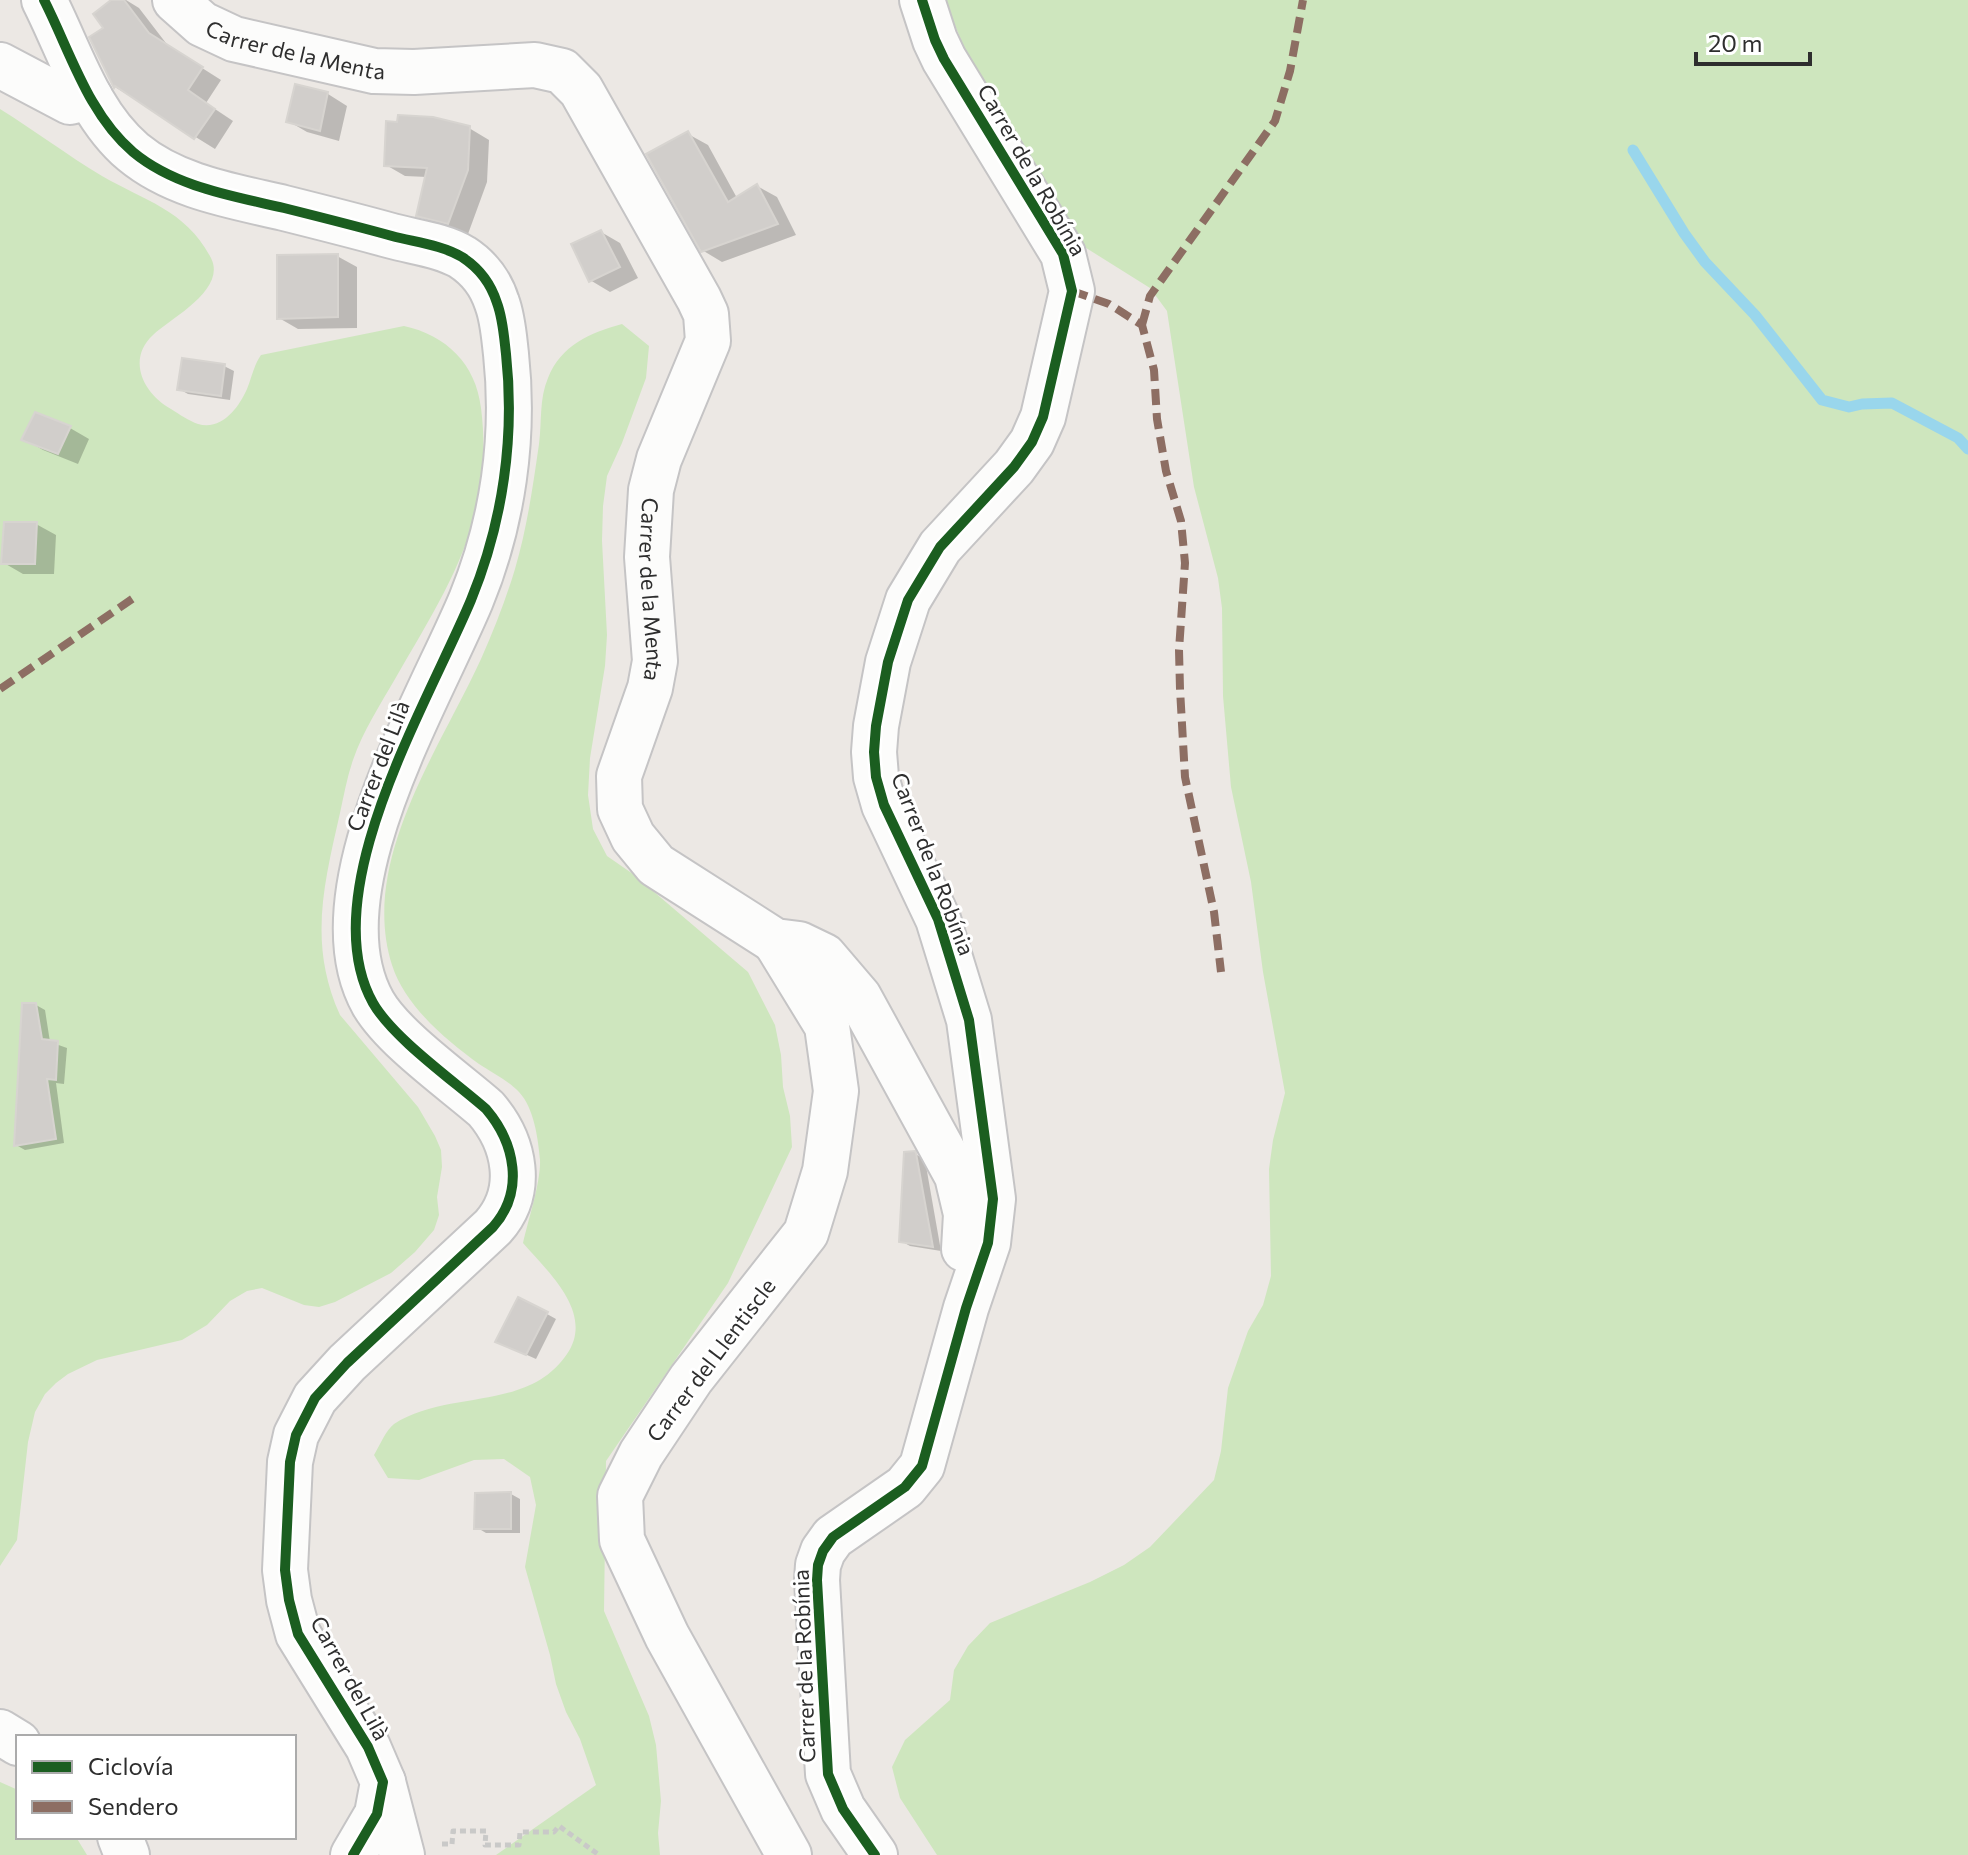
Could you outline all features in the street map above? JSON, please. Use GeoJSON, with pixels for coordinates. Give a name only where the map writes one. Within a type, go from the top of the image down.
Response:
{"type":"FeatureCollection","features":[{"type":"Feature","properties":{"kind":"street","name":"Carrer del Lilà"},"geometry":{"type":"LineString","coordinates":[[44,0],[90,97],[116,135],[142,158],[169,174],[213,192],[456,254],[481,273],[499,307],[510,388],[508,453],[495,529],[472,598],[403,746],[371,832],[354,933],[356,958],[374,1005],[389,1025],[486,1109],[506,1136],[512,1156],[511,1195],[505,1214],[493,1227],[347,1363],[315,1398],[296,1435],[290,1462],[285,1570],[298,1634],[368,1747],[383,1782],[420,1849]]}},
{"type":"Feature","properties":{"kind":"street","name":"Carrer de la Menta"},"geometry":{"type":"LineString","coordinates":[[175,0],[202,24],[234,39],[374,71],[414,72],[535,65],[562,71],[581,90],[699,299],[709,329],[705,351],[659,459],[651,490],[647,557],[655,661],[650,688],[619,776],[620,809],[633,837],[656,865],[775,941],[799,944],[824,956],[859,997],[949,1159],[963,1194],[966,1214],[962,1266],[966,1308]]}},
{"type":"Feature","properties":{"kind":"street","name":"Carrer de la Robínia"},"geometry":{"type":"LineString","coordinates":[[875,1855],[843,1809],[828,1774],[817,1596],[818,1565],[833,1537],[905,1487],[922,1466],[966,1308],[988,1243],[993,1210],[969,1020],[938,919],[884,805],[876,777],[876,726],[888,662],[908,600],[940,547],[1014,467],[1032,442],[1043,417],[1072,291],[1063,254],[949,67],[935,40],[922,0]]}},
{"type":"Feature","properties":{"kind":"street"},"geometry":{"type":"LineString","coordinates":[[0,65],[70,102],[90,97]]}},
{"type":"Feature","properties":{"kind":"street","name":"Carrer del Llentiscle"},"geometry":{"type":"LineString","coordinates":[[775,941],[827,1026],[836,1091],[825,1171],[806,1233],[691,1379],[641,1454],[620,1496],[622,1540],[667,1636],[789,1855]]}},
{"type":"Feature","properties":{"kind":"street"},"geometry":{"type":"LineString","coordinates":[[353,1855],[377,1814],[383,1782]]}},
{"type":"Feature","properties":{"kind":"path"},"geometry":{"type":"LineString","coordinates":[[420,1849],[452,1844],[453,1831],[486,1831],[485,1845],[519,1845],[520,1832],[554,1832],[559,1826],[599,1855]]}},
{"type":"Feature","properties":{"kind":"green space"},"geometry":{"type":"Polygon","coordinates":[[[945,0],[1968,0],[1968,1855],[937,1855],[900,1798],[892,1767],[905,1740],[950,1700],[954,1670],[968,1646],[990,1623],[1124,1565],[1150,1547],[1214,1480],[1221,1451],[1228,1388],[1248,1331],[1263,1305],[1271,1276],[1269,1169],[1285,1093],[1263,972],[1251,882],[1231,787],[1218,578],[1194,487],[1167,311],[1150,288],[1075,241],[969,60],[945,0]]]}},
{"type":"Feature","properties":{"kind":"green space"},"geometry":{"type":"Polygon","coordinates":[[[0,109],[102,176],[163,208],[189,228],[211,258],[214,270],[204,292],[153,335],[141,355],[140,365],[146,386],[161,403],[195,423],[215,424],[228,416],[239,403],[261,355],[404,326],[446,344],[466,365],[478,392],[483,448],[481,484],[463,551],[433,613],[367,728],[353,760],[329,865],[322,914],[324,963],[340,1015],[418,1107],[441,1150],[442,1167],[437,1197],[439,1215],[434,1230],[391,1273],[335,1302],[319,1307],[304,1305],[262,1288],[247,1291],[230,1301],[207,1325],[182,1340],[97,1360],[56,1383],[45,1394],[35,1412],[28,1442],[17,1540],[0,1566],[0,109]]]}},
{"type":"Feature","properties":{"kind":"green space"},"geometry":{"type":"Polygon","coordinates":[[[622,324],[649,346],[646,378],[607,476],[603,506],[607,635],[590,758],[588,795],[593,829],[607,856],[633,874],[748,972],[775,1025],[792,1147],[728,1283],[606,1461],[604,1611],[649,1716],[656,1745],[661,1801],[658,1833],[660,1855],[496,1855],[596,1785],[556,1684],[525,1567],[536,1505],[530,1477],[504,1459],[474,1460],[419,1480],[388,1478],[374,1455],[394,1424],[416,1413],[510,1392],[551,1372],[567,1354],[574,1339],[575,1323],[565,1294],[523,1243],[540,1169],[532,1115],[515,1088],[440,1033],[406,994],[392,965],[385,926],[386,886],[395,846],[409,807],[481,659],[511,580],[529,507],[542,402],[548,378],[561,357],[578,342],[622,324]]]}},
{"type":"Feature","properties":{"kind":"green space"},"geometry":{"type":"Polygon","coordinates":[[[0,1782],[16,1789],[16,1839],[77,1839],[87,1855],[0,1855],[0,1782]]]}},
{"type":"Feature","properties":{"kind":"building"},"geometry":{"type":"Polygon","coordinates":[[[111,0],[124,0],[149,33],[203,67],[188,90],[215,109],[194,139],[114,88],[89,37],[103,28],[93,14],[111,0]]]}},
{"type":"Feature","properties":{"kind":"building"},"geometry":{"type":"Polygon","coordinates":[[[295,84],[328,92],[320,131],[286,122],[295,84]]]}},
{"type":"Feature","properties":{"kind":"building"},"geometry":{"type":"Polygon","coordinates":[[[398,115],[433,117],[470,126],[468,170],[448,224],[416,216],[427,168],[384,166],[386,121],[397,122],[398,115]]]}},
{"type":"Feature","properties":{"kind":"building"},"geometry":{"type":"Polygon","coordinates":[[[688,131],[728,202],[757,184],[778,224],[701,252],[646,154],[688,131]]]}},
{"type":"Feature","properties":{"kind":"building"},"geometry":{"type":"Polygon","coordinates":[[[601,230],[620,267],[589,282],[571,244],[601,230]]]}},
{"type":"Feature","properties":{"kind":"building"},"geometry":{"type":"Polygon","coordinates":[[[338,254],[338,317],[277,319],[277,255],[338,254]]]}},
{"type":"Feature","properties":{"kind":"building"},"geometry":{"type":"Polygon","coordinates":[[[182,358],[225,364],[221,396],[177,390],[182,358]]]}},
{"type":"Feature","properties":{"kind":"building"},"geometry":{"type":"Polygon","coordinates":[[[35,412],[71,426],[58,454],[21,440],[35,412]]]}},
{"type":"Feature","properties":{"kind":"building"},"geometry":{"type":"Polygon","coordinates":[[[4,522],[37,522],[35,564],[1,564],[4,522]]]}},
{"type":"Feature","properties":{"kind":"building"},"geometry":{"type":"Polygon","coordinates":[[[22,1003],[36,1003],[42,1039],[58,1041],[56,1080],[47,1079],[56,1139],[14,1146],[22,1003]]]}},
{"type":"Feature","properties":{"kind":"building"},"geometry":{"type":"Polygon","coordinates":[[[915,1151],[933,1247],[899,1242],[904,1152],[915,1151]]]}},
{"type":"Feature","properties":{"kind":"building"},"geometry":{"type":"Polygon","coordinates":[[[518,1297],[548,1312],[526,1355],[495,1342],[518,1297]]]}},
{"type":"Feature","properties":{"kind":"building"},"geometry":{"type":"Polygon","coordinates":[[[511,1492],[511,1529],[474,1529],[475,1493],[511,1492]]]}},
{"type":"Feature","properties":{"kind":"waterway"},"geometry":{"type":"LineString","coordinates":[[1633,150],[1705,262],[1755,315],[1822,400],[1849,407],[1892,403],[1958,438],[1968,449]]}},
{"type":"Feature","properties":{"kind":"marked path"},"geometry":{"type":"LineString","coordinates":[[1142,325],[1150,296],[1275,121],[1290,71],[1303,0]]}},
{"type":"Feature","properties":{"kind":"marked path"},"geometry":{"type":"LineString","coordinates":[[1072,291],[1109,304],[1142,325],[1154,370],[1157,419],[1166,471],[1181,521],[1185,563],[1179,650],[1185,777],[1214,912],[1221,972]]}},
{"type":"Feature","properties":{"kind":"marked path"},"geometry":{"type":"LineString","coordinates":[[0,689],[138,595]]}},
{"type":"Feature","properties":{"kind":"cycle path"},"geometry":{"type":"LineString","coordinates":[[44,0],[92,101],[117,137],[149,164],[205,189],[454,253],[468,261],[484,277],[502,322],[509,416],[499,510],[471,600],[383,799],[366,855],[357,909],[358,959],[373,1003],[409,1045],[486,1109],[504,1137],[512,1167],[512,1183],[503,1213],[493,1227],[347,1363],[315,1398],[296,1435],[290,1462],[285,1570],[298,1634],[368,1747],[383,1782],[377,1814],[353,1855]]}},
{"type":"Feature","properties":{"kind":"cycle path"},"geometry":{"type":"LineString","coordinates":[[875,1855],[843,1809],[828,1774],[818,1565],[833,1537],[905,1487],[922,1466],[966,1308],[988,1243],[993,1199],[969,1020],[938,919],[884,805],[876,777],[876,726],[888,662],[908,600],[940,547],[1014,467],[1032,442],[1043,417],[1072,291],[1063,254],[944,59],[922,0]]}}]}
